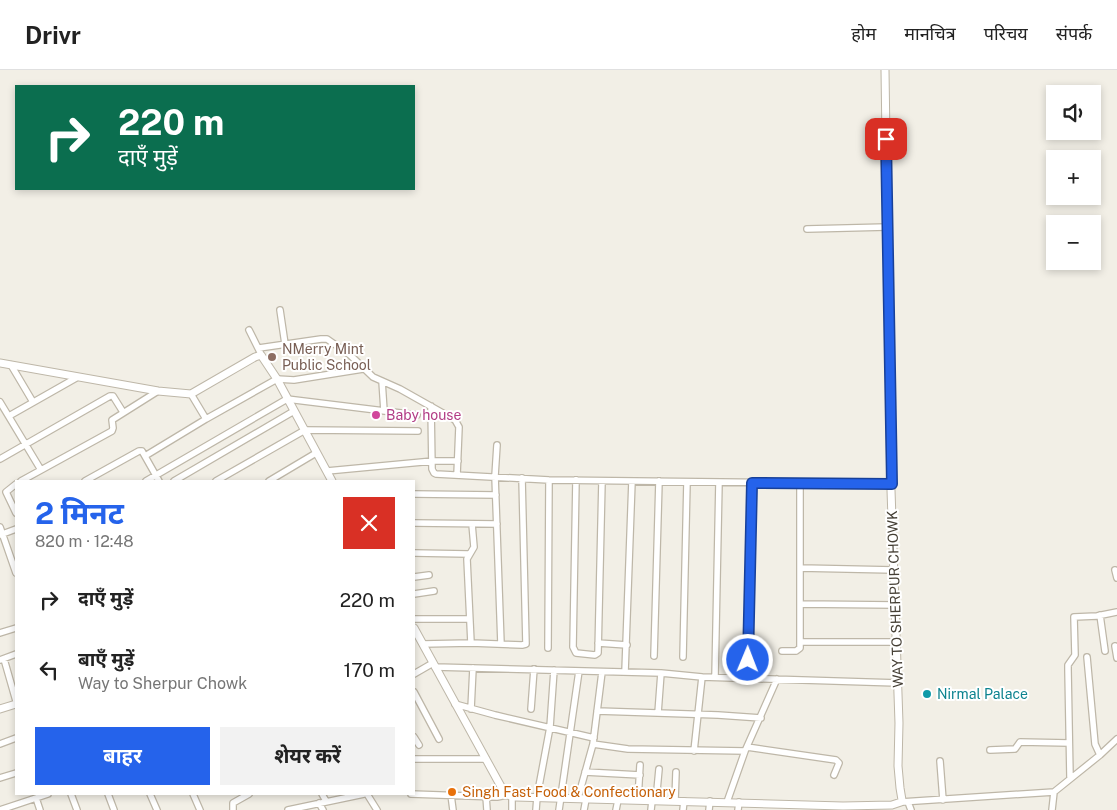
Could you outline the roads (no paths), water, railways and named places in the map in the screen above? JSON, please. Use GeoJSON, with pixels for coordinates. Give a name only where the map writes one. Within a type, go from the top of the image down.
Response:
{"type":"FeatureCollection","features":[{"type":"Feature","properties":{"kind":"street","name":"WAY TO SHERPUR CHOWK"},"geometry":{"type":"LineString","coordinates":[[886,70],[887,227],[898,683],[898,766],[900,788],[904,802]]}},
{"type":"Feature","properties":{"kind":"street"},"geometry":{"type":"LineString","coordinates":[[807,228],[887,227]]}},
{"type":"Feature","properties":{"kind":"street"},"geometry":{"type":"LineString","coordinates":[[280,310],[285,344]]}},
{"type":"Feature","properties":{"kind":"street"},"geometry":{"type":"LineString","coordinates":[[249,330],[332,480]]}},
{"type":"Feature","properties":{"kind":"street"},"geometry":{"type":"LineString","coordinates":[[259,348],[327,339],[350,355],[373,377],[430,406],[458,423],[457,475]]}},
{"type":"Feature","properties":{"kind":"street"},"geometry":{"type":"LineString","coordinates":[[0,363],[76,378],[158,391],[191,394],[255,357],[262,356]]}},
{"type":"Feature","properties":{"kind":"street"},"geometry":{"type":"LineString","coordinates":[[11,365],[33,402]]}},
{"type":"Feature","properties":{"kind":"street"},"geometry":{"type":"LineString","coordinates":[[145,456],[277,379],[294,380],[363,369]]}},
{"type":"Feature","properties":{"kind":"street"},"geometry":{"type":"LineString","coordinates":[[4,413],[33,402],[76,378]]}},
{"type":"Feature","properties":{"kind":"street"},"geometry":{"type":"LineString","coordinates":[[382,381],[384,411]]}},
{"type":"Feature","properties":{"kind":"street"},"geometry":{"type":"LineString","coordinates":[[23,480],[112,431],[114,428],[112,421],[123,412],[158,391]]}},
{"type":"Feature","properties":{"kind":"street"},"geometry":{"type":"LineString","coordinates":[[191,394],[206,419]]}},
{"type":"Feature","properties":{"kind":"street"},"geometry":{"type":"LineString","coordinates":[[0,459],[110,396],[112,396],[123,412]]}},
{"type":"Feature","properties":{"kind":"street"},"geometry":{"type":"LineString","coordinates":[[87,480],[136,452],[142,451],[158,478],[287,399],[417,415]]}},
{"type":"Feature","properties":{"kind":"street"},"geometry":{"type":"LineString","coordinates":[[0,402],[4,413],[26,444],[41,470]]}},
{"type":"Feature","properties":{"kind":"street"},"geometry":{"type":"LineString","coordinates":[[430,406],[434,473],[549,480],[892,484]]}},
{"type":"Feature","properties":{"kind":"street"},"geometry":{"type":"LineString","coordinates":[[176,480],[294,411]]}},
{"type":"Feature","properties":{"kind":"street"},"geometry":{"type":"LineString","coordinates":[[218,480],[305,430],[418,432]]}},
{"type":"Feature","properties":{"kind":"street"},"geometry":{"type":"LineString","coordinates":[[497,445],[495,476],[501,644]]}},
{"type":"Feature","properties":{"kind":"street"},"geometry":{"type":"LineString","coordinates":[[272,480],[316,453]]}},
{"type":"Feature","properties":{"kind":"street"},"geometry":{"type":"LineString","coordinates":[[327,471],[433,461],[458,461]]}},
{"type":"Feature","properties":{"kind":"street"},"geometry":{"type":"LineString","coordinates":[[423,644],[471,643],[524,646],[526,644],[522,478]]}},
{"type":"Feature","properties":{"kind":"street"},"geometry":{"type":"LineString","coordinates":[[548,648],[549,480]]}},
{"type":"Feature","properties":{"kind":"street"},"geometry":{"type":"LineString","coordinates":[[576,480],[573,650],[576,653],[596,654],[598,643],[602,481]]}},
{"type":"Feature","properties":{"kind":"street"},"geometry":{"type":"LineString","coordinates":[[625,672],[628,645],[632,481]]}},
{"type":"Feature","properties":{"kind":"street"},"geometry":{"type":"LineString","coordinates":[[654,656],[659,481]]}},
{"type":"Feature","properties":{"kind":"street"},"geometry":{"type":"LineString","coordinates":[[683,657],[687,482]]}},
{"type":"Feature","properties":{"kind":"street"},"geometry":{"type":"LineString","coordinates":[[715,677],[719,482]]}},
{"type":"Feature","properties":{"kind":"street"},"geometry":{"type":"LineString","coordinates":[[747,678],[752,483]]}},
{"type":"Feature","properties":{"kind":"street"},"geometry":{"type":"LineString","coordinates":[[782,651],[798,650],[800,642],[800,483]]}},
{"type":"Feature","properties":{"kind":"street"},"geometry":{"type":"LineString","coordinates":[[15,485],[6,491],[15,510]]}},
{"type":"Feature","properties":{"kind":"street"},"geometry":{"type":"LineString","coordinates":[[415,494],[496,495]]}},
{"type":"Feature","properties":{"kind":"street"},"geometry":{"type":"LineString","coordinates":[[0,501],[8,498]]}},
{"type":"Feature","properties":{"kind":"street"},"geometry":{"type":"LineString","coordinates":[[415,523],[497,524]]}},
{"type":"Feature","properties":{"kind":"street"},"geometry":{"type":"LineString","coordinates":[[471,643],[467,559],[468,554],[474,547],[472,524]]}},
{"type":"Feature","properties":{"kind":"street"},"geometry":{"type":"LineString","coordinates":[[0,527],[15,570]]}},
{"type":"Feature","properties":{"kind":"street"},"geometry":{"type":"LineString","coordinates":[[1,534],[15,529]]}},
{"type":"Feature","properties":{"kind":"street"},"geometry":{"type":"LineString","coordinates":[[415,553],[468,554]]}},
{"type":"Feature","properties":{"kind":"street"},"geometry":{"type":"LineString","coordinates":[[800,568],[894,570]]}},
{"type":"Feature","properties":{"kind":"street"},"geometry":{"type":"LineString","coordinates":[[1115,570],[1117,578]]}},
{"type":"Feature","properties":{"kind":"street"},"geometry":{"type":"LineString","coordinates":[[415,577],[429,575]]}},
{"type":"Feature","properties":{"kind":"street"},"geometry":{"type":"LineString","coordinates":[[415,594],[434,591]]}},
{"type":"Feature","properties":{"kind":"street"},"geometry":{"type":"LineString","coordinates":[[800,604],[895,605]]}},
{"type":"Feature","properties":{"kind":"street"},"geometry":{"type":"LineString","coordinates":[[1070,778],[1068,665],[1075,655],[1074,617],[1117,612]]}},
{"type":"Feature","properties":{"kind":"street"},"geometry":{"type":"LineString","coordinates":[[1100,615],[1105,651]]}},
{"type":"Feature","properties":{"kind":"street"},"geometry":{"type":"LineString","coordinates":[[415,619],[469,619]]}},
{"type":"Feature","properties":{"kind":"street"},"geometry":{"type":"LineString","coordinates":[[0,633],[15,628]]}},
{"type":"Feature","properties":{"kind":"street"},"geometry":{"type":"LineString","coordinates":[[415,630],[504,792],[510,796],[512,810]]}},
{"type":"Feature","properties":{"kind":"street"},"geometry":{"type":"LineString","coordinates":[[800,642],[896,642]]}},
{"type":"Feature","properties":{"kind":"street"},"geometry":{"type":"LineString","coordinates":[[598,643],[628,645]]}},
{"type":"Feature","properties":{"kind":"street"},"geometry":{"type":"LineString","coordinates":[[1115,646],[1117,658]]}},
{"type":"Feature","properties":{"kind":"street"},"geometry":{"type":"LineString","coordinates":[[15,654],[2,659],[15,699]]}},
{"type":"Feature","properties":{"kind":"street"},"geometry":{"type":"LineString","coordinates":[[1087,657],[1095,744],[1100,755]]}},
{"type":"Feature","properties":{"kind":"street"},"geometry":{"type":"LineString","coordinates":[[415,674],[434,665],[898,683]]}},
{"type":"Feature","properties":{"kind":"street"},"geometry":{"type":"LineString","coordinates":[[472,709],[473,668]]}},
{"type":"Feature","properties":{"kind":"street"},"geometry":{"type":"LineString","coordinates":[[530,709],[534,669]]}},
{"type":"Feature","properties":{"kind":"street"},"geometry":{"type":"LineString","coordinates":[[536,810],[550,727],[554,670]]}},
{"type":"Feature","properties":{"kind":"street"},"geometry":{"type":"LineString","coordinates":[[559,810],[579,671]]}},
{"type":"Feature","properties":{"kind":"street"},"geometry":{"type":"LineString","coordinates":[[578,798],[593,741],[602,672]]}},
{"type":"Feature","properties":{"kind":"street"},"geometry":{"type":"LineString","coordinates":[[658,712],[661,673]]}},
{"type":"Feature","properties":{"kind":"street"},"geometry":{"type":"LineString","coordinates":[[694,751],[702,676]]}},
{"type":"Feature","properties":{"kind":"street"},"geometry":{"type":"LineString","coordinates":[[727,802],[746,749],[777,679]]}},
{"type":"Feature","properties":{"kind":"street"},"geometry":{"type":"LineString","coordinates":[[415,694],[439,739]]}},
{"type":"Feature","properties":{"kind":"street"},"geometry":{"type":"LineString","coordinates":[[0,709],[15,702]]}},
{"type":"Feature","properties":{"kind":"street"},"geometry":{"type":"LineString","coordinates":[[455,704],[550,727],[593,741],[628,749],[694,751],[746,749],[836,760],[839,764],[834,775]]}},
{"type":"Feature","properties":{"kind":"street"},"geometry":{"type":"LineString","coordinates":[[597,711],[658,712],[760,718]]}},
{"type":"Feature","properties":{"kind":"street"},"geometry":{"type":"LineString","coordinates":[[0,744],[15,738]]}},
{"type":"Feature","properties":{"kind":"street"},"geometry":{"type":"LineString","coordinates":[[415,739],[418,745]]}},
{"type":"Feature","properties":{"kind":"street"},"geometry":{"type":"LineString","coordinates":[[415,794],[710,801],[770,806],[843,808],[877,804],[892,805],[904,802],[1054,792],[1117,739]]}},
{"type":"Feature","properties":{"kind":"street"},"geometry":{"type":"LineString","coordinates":[[990,750],[1015,749],[1020,742],[1069,743]]}},
{"type":"Feature","properties":{"kind":"street"},"geometry":{"type":"LineString","coordinates":[[415,759],[486,759]]}},
{"type":"Feature","properties":{"kind":"street"},"geometry":{"type":"LineString","coordinates":[[940,761],[943,800]]}},
{"type":"Feature","properties":{"kind":"street"},"geometry":{"type":"LineString","coordinates":[[638,800],[640,765]]}},
{"type":"Feature","properties":{"kind":"street"},"geometry":{"type":"LineString","coordinates":[[651,810],[659,768]]}},
{"type":"Feature","properties":{"kind":"street"},"geometry":{"type":"LineString","coordinates":[[585,772],[640,775]]}},
{"type":"Feature","properties":{"kind":"street"},"geometry":{"type":"LineString","coordinates":[[674,801],[676,772]]}},
{"type":"Feature","properties":{"kind":"street"},"geometry":{"type":"LineString","coordinates":[[0,778],[15,773]]}},
{"type":"Feature","properties":{"kind":"street"},"geometry":{"type":"LineString","coordinates":[[1052,810],[1054,792]]}},
{"type":"Feature","properties":{"kind":"street"},"geometry":{"type":"LineString","coordinates":[[2,810],[45,795]]}},
{"type":"Feature","properties":{"kind":"street"},"geometry":{"type":"LineString","coordinates":[[71,795],[77,810]]}},
{"type":"Feature","properties":{"kind":"street"},"geometry":{"type":"LineString","coordinates":[[108,795],[114,810]]}},
{"type":"Feature","properties":{"kind":"street"},"geometry":{"type":"LineString","coordinates":[[150,795],[158,810]]}},
{"type":"Feature","properties":{"kind":"street"},"geometry":{"type":"LineString","coordinates":[[194,795],[200,810]]}},
{"type":"Feature","properties":{"kind":"street"},"geometry":{"type":"LineString","coordinates":[[233,810],[233,803],[247,795]]}},
{"type":"Feature","properties":{"kind":"street"},"geometry":{"type":"LineString","coordinates":[[323,795],[326,801]]}},
{"type":"Feature","properties":{"kind":"street"},"geometry":{"type":"LineString","coordinates":[[288,810],[350,795]]}},
{"type":"Feature","properties":{"kind":"street"},"geometry":{"type":"LineString","coordinates":[[367,795],[377,810]]}},
{"type":"Feature","properties":{"kind":"street"},"geometry":{"type":"LineString","coordinates":[[451,795],[453,810]]}},
{"type":"Feature","properties":{"kind":"street"},"geometry":{"type":"LineString","coordinates":[[486,796],[487,810]]}},
{"type":"Feature","properties":{"kind":"street"},"geometry":{"type":"LineString","coordinates":[[36,798],[40,810]]}},
{"type":"Feature","properties":{"kind":"street"},"geometry":{"type":"LineString","coordinates":[[584,810],[586,798]]}},
{"type":"Feature","properties":{"kind":"street"},"geometry":{"type":"LineString","coordinates":[[616,810],[618,800]]}},
{"type":"Feature","properties":{"kind":"street"},"geometry":{"type":"LineString","coordinates":[[682,810],[684,801]]}},
{"type":"Feature","properties":{"kind":"street"},"geometry":{"type":"LineString","coordinates":[[709,810],[710,801]]}},
{"type":"Feature","properties":{"kind":"street"},"geometry":{"type":"LineString","coordinates":[[738,810],[739,802]]}},
{"type":"Feature","properties":{"kind":"street"},"geometry":{"type":"LineString","coordinates":[[904,802],[911,810]]}},
{"type":"Feature","properties":{"kind":"street"},"geometry":{"type":"LineString","coordinates":[[319,803],[323,810]]}},
{"type":"Feature","properties":{"kind":"place","name":"NMerry Mint Public School"},"geometry":{"type":"Point","coordinates":[272,357]}},
{"type":"Feature","properties":{"kind":"place","name":"Baby house"},"geometry":{"type":"Point","coordinates":[376,415]}},
{"type":"Feature","properties":{"kind":"place","name":"Nirmal Palace"},"geometry":{"type":"Point","coordinates":[927,694]}},
{"type":"Feature","properties":{"kind":"place","name":"Singh Fast Food & Confectionary"},"geometry":{"type":"Point","coordinates":[452,792]}}]}
